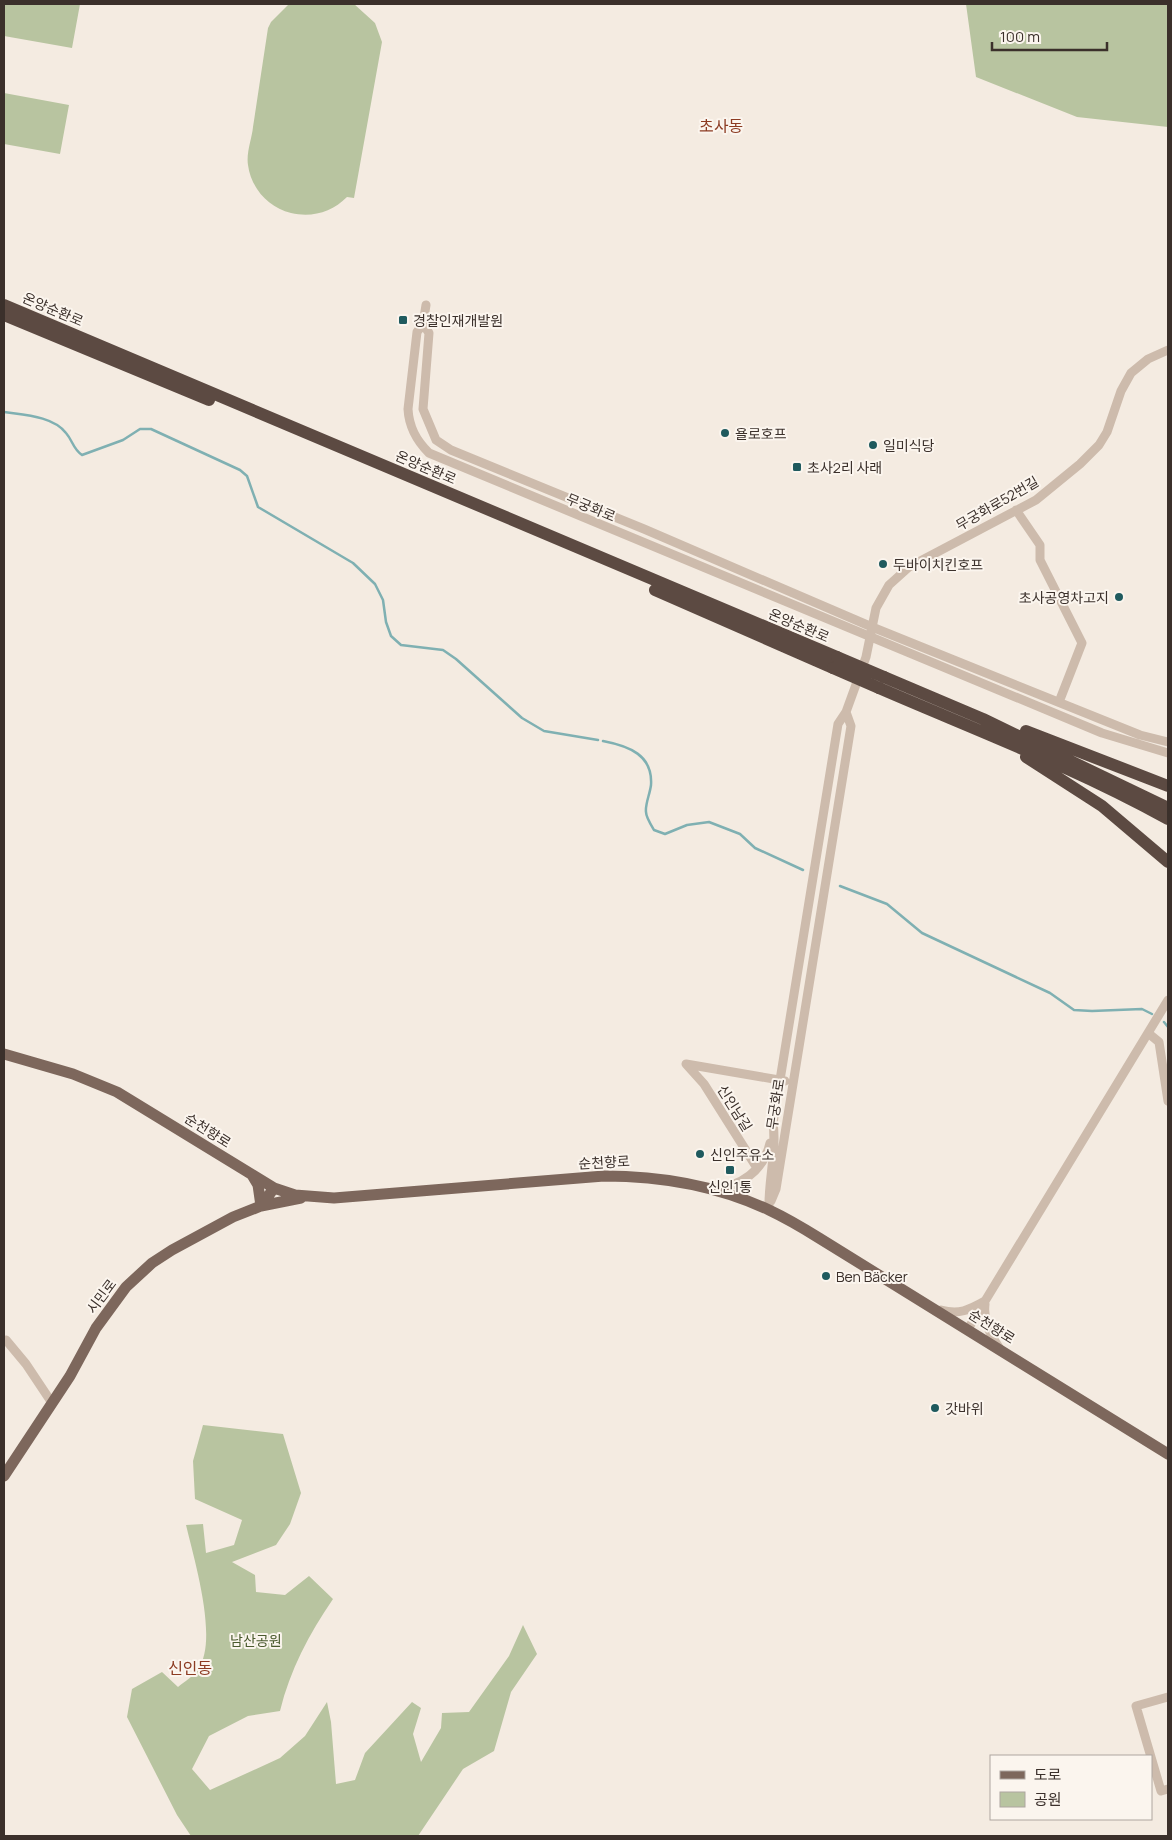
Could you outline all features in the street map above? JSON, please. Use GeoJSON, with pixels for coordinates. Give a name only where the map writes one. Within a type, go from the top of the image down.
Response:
{"type":"FeatureCollection","features":[{"type":"Feature","properties":{"kind":"highway","name":"온양순환로"},"geometry":{"type":"LineString","coordinates":[[4,304],[835,663]]}},
{"type":"Feature","properties":{"kind":"highway","name":"온양순환로"},"geometry":{"type":"LineString","coordinates":[[4,315],[835,663]]}},
{"type":"Feature","properties":{"kind":"highway"},"geometry":{"type":"LineString","coordinates":[[835,663],[1118,792],[1168,819]]}},
{"type":"Feature","properties":{"kind":"highway"},"geometry":{"type":"LineString","coordinates":[[882,683],[984,719],[1022,729],[1168,786]]}},
{"type":"Feature","properties":{"kind":"highway"},"geometry":{"type":"LineString","coordinates":[[984,719],[1168,808]]}},
{"type":"Feature","properties":{"kind":"highway"},"geometry":{"type":"LineString","coordinates":[[1008,743],[1036,764],[1102,806],[1168,862]]}},
{"type":"Feature","properties":{"kind":"main road","name":"순천향로"},"geometry":{"type":"LineString","coordinates":[[4,1054],[73,1074],[117,1092],[274,1188],[307,1197],[334,1198],[604,1176],[645,1176],[705,1188],[769,1209],[820,1238],[1168,1454]]}},
{"type":"Feature","properties":{"kind":"main road"},"geometry":{"type":"LineString","coordinates":[[251,1173],[258,1185],[261,1206]]}},
{"type":"Feature","properties":{"kind":"main road"},"geometry":{"type":"LineString","coordinates":[[261,1206],[274,1188]]}},
{"type":"Feature","properties":{"kind":"main road","name":"시민로"},"geometry":{"type":"LineString","coordinates":[[4,1476],[52,1403],[96,1328],[126,1287],[152,1263],[172,1250],[234,1217],[261,1206],[307,1197]]}},
{"type":"Feature","properties":{"kind":"street","name":"무궁화로"},"geometry":{"type":"LineString","coordinates":[[426,304],[423,324],[417,332],[408,409],[409,421],[417,441],[428,453],[870,638]]}},
{"type":"Feature","properties":{"kind":"street","name":"무궁화로"},"geometry":{"type":"LineString","coordinates":[[423,324],[429,334],[423,409],[436,440],[451,450],[644,529],[872,627],[866,657],[846,712],[838,724],[780,1080],[768,1188],[769,1209]]}},
{"type":"Feature","properties":{"kind":"street","name":"무궁화로52번길"},"geometry":{"type":"LineString","coordinates":[[872,627],[880,597],[889,585],[909,567],[1036,500],[1099,445],[1131,373],[1148,359],[1168,350]]}},
{"type":"Feature","properties":{"kind":"street"},"geometry":{"type":"LineString","coordinates":[[1016,510],[1040,545],[1040,560],[1082,643],[1059,702]]}},
{"type":"Feature","properties":{"kind":"street"},"geometry":{"type":"LineString","coordinates":[[872,627],[1140,735],[1168,742]]}},
{"type":"Feature","properties":{"kind":"street"},"geometry":{"type":"LineString","coordinates":[[870,638],[1102,733],[1168,753]]}},
{"type":"Feature","properties":{"kind":"street","name":"무궁화로"},"geometry":{"type":"LineString","coordinates":[[769,1209],[776,1189],[851,726],[846,712]]}},
{"type":"Feature","properties":{"kind":"street"},"geometry":{"type":"LineString","coordinates":[[968,1329],[1148,1033],[1167,1005]]}},
{"type":"Feature","properties":{"kind":"street"},"geometry":{"type":"LineString","coordinates":[[1148,1033],[1159,1042],[1168,1101]]}},
{"type":"Feature","properties":{"kind":"street","name":"신인남길"},"geometry":{"type":"LineString","coordinates":[[758,1168],[704,1084],[686,1064],[780,1080]]}},
{"type":"Feature","properties":{"kind":"street"},"geometry":{"type":"LineString","coordinates":[[780,1080],[793,1082]]}},
{"type":"Feature","properties":{"kind":"street"},"geometry":{"type":"LineString","coordinates":[[705,1188],[718,1188],[740,1183],[758,1168],[768,1150],[774,1123]]}},
{"type":"Feature","properties":{"kind":"street"},"geometry":{"type":"LineString","coordinates":[[935,1309],[952,1313],[965,1312],[985,1301]]}},
{"type":"Feature","properties":{"kind":"street"},"geometry":{"type":"LineString","coordinates":[[985,1301],[985,1322],[989,1334],[1000,1349]]}},
{"type":"Feature","properties":{"kind":"street"},"geometry":{"type":"LineString","coordinates":[[6,1340],[26,1364],[52,1403]]}},
{"type":"Feature","properties":{"kind":"street"},"geometry":{"type":"LineString","coordinates":[[1151,1755],[1136,1706],[1168,1697]]}},
{"type":"Feature","properties":{"kind":"street"},"geometry":{"type":"LineString","coordinates":[[1152,1758],[1162,1791],[1168,1789]]}},
{"type":"Feature","properties":{"kind":"green space"},"geometry":{"type":"Polygon","coordinates":[[[4,4],[80,4],[72,48],[4,36],[4,4]]]}},
{"type":"Feature","properties":{"kind":"green space"},"geometry":{"type":"Polygon","coordinates":[[[289,4],[354,4],[375,23],[382,42],[354,198],[347,197],[335,207],[306,215],[291,213],[268,201],[257,189],[248,165],[248,151],[268,28],[271,22],[289,4]]]}},
{"type":"Feature","properties":{"kind":"green space"},"geometry":{"type":"Polygon","coordinates":[[[966,4],[1168,4],[1168,127],[1077,117],[976,77],[966,4]]]}},
{"type":"Feature","properties":{"kind":"green space"},"geometry":{"type":"Polygon","coordinates":[[[4,93],[69,105],[60,154],[4,144],[4,93]]]}},
{"type":"Feature","properties":{"kind":"green space","name":"남산공원"},"geometry":{"type":"Polygon","coordinates":[[[203,1425],[283,1434],[301,1493],[290,1524],[276,1545],[232,1562],[255,1575],[256,1592],[285,1595],[309,1576],[333,1599],[301,1653],[289,1681],[280,1711],[248,1716],[209,1736],[192,1769],[210,1790],[280,1758],[305,1736],[327,1702],[331,1722],[336,1784],[355,1780],[365,1753],[412,1702],[421,1708],[413,1734],[421,1762],[441,1728],[442,1713],[469,1712],[509,1656],[523,1625],[537,1654],[511,1692],[494,1751],[463,1769],[418,1836],[191,1836],[177,1815],[127,1717],[132,1689],[162,1672],[178,1687],[196,1672],[204,1656],[206,1620],[199,1578],[186,1525],[203,1524],[206,1553],[234,1545],[242,1520],[195,1499],[193,1461],[203,1425]]]}},
{"type":"Feature","properties":{"kind":"waterway"},"geometry":{"type":"LineString","coordinates":[[4,412],[29,415],[54,423],[66,433],[82,455],[123,440],[140,429],[151,429],[240,470],[247,476],[258,507],[353,563],[375,584],[383,600],[386,622],[391,636],[401,645],[443,650],[456,659],[522,718],[544,731],[598,740]]}},
{"type":"Feature","properties":{"kind":"waterway"},"geometry":{"type":"LineString","coordinates":[[603,741],[630,749],[644,759],[651,775],[646,812],[654,830],[665,834],[687,825],[709,822],[740,834],[755,848],[803,870]]}},
{"type":"Feature","properties":{"kind":"waterway"},"geometry":{"type":"LineString","coordinates":[[840,886],[887,904],[922,933],[1050,993],[1074,1010],[1142,1009],[1152,1014]]}},
{"type":"Feature","properties":{"kind":"waterway"},"geometry":{"type":"LineString","coordinates":[[1164,1022],[1168,1027]]}},
{"type":"Feature","properties":{"kind":"place","name":"경찰인재개발원"},"geometry":{"type":"Point","coordinates":[403,320]}},
{"type":"Feature","properties":{"kind":"place","name":"욜로호프"},"geometry":{"type":"Point","coordinates":[725,433]}},
{"type":"Feature","properties":{"kind":"place","name":"일미식당"},"geometry":{"type":"Point","coordinates":[873,445]}},
{"type":"Feature","properties":{"kind":"place","name":"초사2리 사래"},"geometry":{"type":"Point","coordinates":[797,467]}},
{"type":"Feature","properties":{"kind":"place","name":"두바이치킨호프"},"geometry":{"type":"Point","coordinates":[883,564]}},
{"type":"Feature","properties":{"kind":"place","name":"초사공영차고지"},"geometry":{"type":"Point","coordinates":[1119,597]}},
{"type":"Feature","properties":{"kind":"place","name":"신인주유소"},"geometry":{"type":"Point","coordinates":[700,1154]}},
{"type":"Feature","properties":{"kind":"place","name":"신인1통"},"geometry":{"type":"Point","coordinates":[730,1170]}},
{"type":"Feature","properties":{"kind":"place","name":"Ben Bäcker"},"geometry":{"type":"Point","coordinates":[826,1276]}},
{"type":"Feature","properties":{"kind":"place","name":"갓바위"},"geometry":{"type":"Point","coordinates":[935,1408]}},
{"type":"Feature","properties":{"kind":"district","name":"초사동"},"geometry":{"type":"Point","coordinates":[721,126]}},
{"type":"Feature","properties":{"kind":"district","name":"신인동"},"geometry":{"type":"Point","coordinates":[190,1668]}}]}
